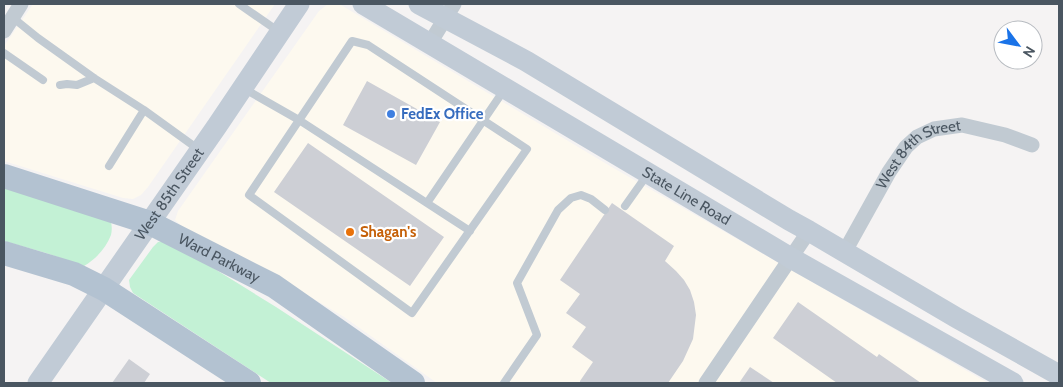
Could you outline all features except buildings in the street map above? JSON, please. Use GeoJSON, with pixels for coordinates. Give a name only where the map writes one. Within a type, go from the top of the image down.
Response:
{"type":"FeatureCollection","features":[{"type":"Feature","properties":{"kind":"main road","name":"West 85th Street"},"geometry":{"type":"LineString","coordinates":[[38,383],[300,4]]}},
{"type":"Feature","properties":{"kind":"main road","name":"State Line Road"},"geometry":{"type":"LineString","coordinates":[[363,4],[791,258],[1013,383]]}},
{"type":"Feature","properties":{"kind":"main road"},"geometry":{"type":"LineString","coordinates":[[419,4],[450,11],[526,61],[844,253],[1059,375]]}},
{"type":"Feature","properties":{"kind":"main road","name":"Ward Parkway"},"geometry":{"type":"LineString","coordinates":[[4,176],[150,223],[274,286],[413,383]]}},
{"type":"Feature","properties":{"kind":"main road"},"geometry":{"type":"LineString","coordinates":[[4,253],[74,274],[104,289],[249,383]]}},
{"type":"Feature","properties":{"kind":"street"},"geometry":{"type":"LineString","coordinates":[[4,31],[21,4]]}},
{"type":"Feature","properties":{"kind":"street"},"geometry":{"type":"LineString","coordinates":[[430,44],[450,11]]}},
{"type":"Feature","properties":{"kind":"street","name":"West 84th Street"},"geometry":{"type":"LineString","coordinates":[[844,253],[890,172],[906,148],[917,138],[934,129],[962,125],[1005,135],[1032,145]]}},
{"type":"Feature","properties":{"kind":"street"},"geometry":{"type":"LineString","coordinates":[[706,383],[809,231]]}},
{"type":"Feature","properties":{"kind":"lane"},"geometry":{"type":"LineString","coordinates":[[239,4],[280,32]]}},
{"type":"Feature","properties":{"kind":"lane"},"geometry":{"type":"LineString","coordinates":[[12,17],[94,78],[144,110],[200,150]]}},
{"type":"Feature","properties":{"kind":"lane"},"geometry":{"type":"LineString","coordinates":[[352,41],[368,45],[528,149],[412,313],[249,195],[299,120],[352,41]]}},
{"type":"Feature","properties":{"kind":"lane"},"geometry":{"type":"LineString","coordinates":[[4,53],[34,74],[44,76]]}},
{"type":"Feature","properties":{"kind":"lane"},"geometry":{"type":"LineString","coordinates":[[63,83],[78,85],[94,78]]}},
{"type":"Feature","properties":{"kind":"lane"},"geometry":{"type":"LineString","coordinates":[[243,87],[299,120],[470,231]]}},
{"type":"Feature","properties":{"kind":"lane"},"geometry":{"type":"LineString","coordinates":[[427,203],[505,88]]}},
{"type":"Feature","properties":{"kind":"lane"},"geometry":{"type":"LineString","coordinates":[[109,166],[144,110]]}},
{"type":"Feature","properties":{"kind":"lane"},"geometry":{"type":"LineString","coordinates":[[625,206],[648,173]]}},
{"type":"Feature","properties":{"kind":"lane"},"geometry":{"type":"LineString","coordinates":[[504,383],[537,335],[517,283],[558,210],[571,198],[581,195],[591,199],[605,210]]}},
{"type":"Feature","properties":{"kind":"shaded area"},"geometry":{"type":"Polygon","coordinates":[[[33,4],[275,4],[148,187],[141,195],[133,199],[123,198],[4,161],[4,46],[33,4]]]}},
{"type":"Feature","properties":{"kind":"shaded area"},"geometry":{"type":"Polygon","coordinates":[[[328,4],[341,5],[610,166],[988,383],[437,383],[344,317],[279,278],[184,228],[175,220],[178,211],[319,11],[328,4]]]}},
{"type":"Feature","properties":{"kind":"green space"},"geometry":{"type":"Polygon","coordinates":[[[4,184],[111,222],[112,227],[109,240],[96,257],[84,266],[4,241],[4,184]]]}},
{"type":"Feature","properties":{"kind":"green space"},"geometry":{"type":"Polygon","coordinates":[[[158,242],[171,242],[276,307],[392,383],[271,383],[133,293],[129,280],[153,247],[158,242]]]}},
{"type":"Feature","properties":{"kind":"place","name":"FedEx Office"},"geometry":{"type":"Point","coordinates":[391,114]}},
{"type":"Feature","properties":{"kind":"place","name":"Shagan's"},"geometry":{"type":"Point","coordinates":[350,232]}}]}
